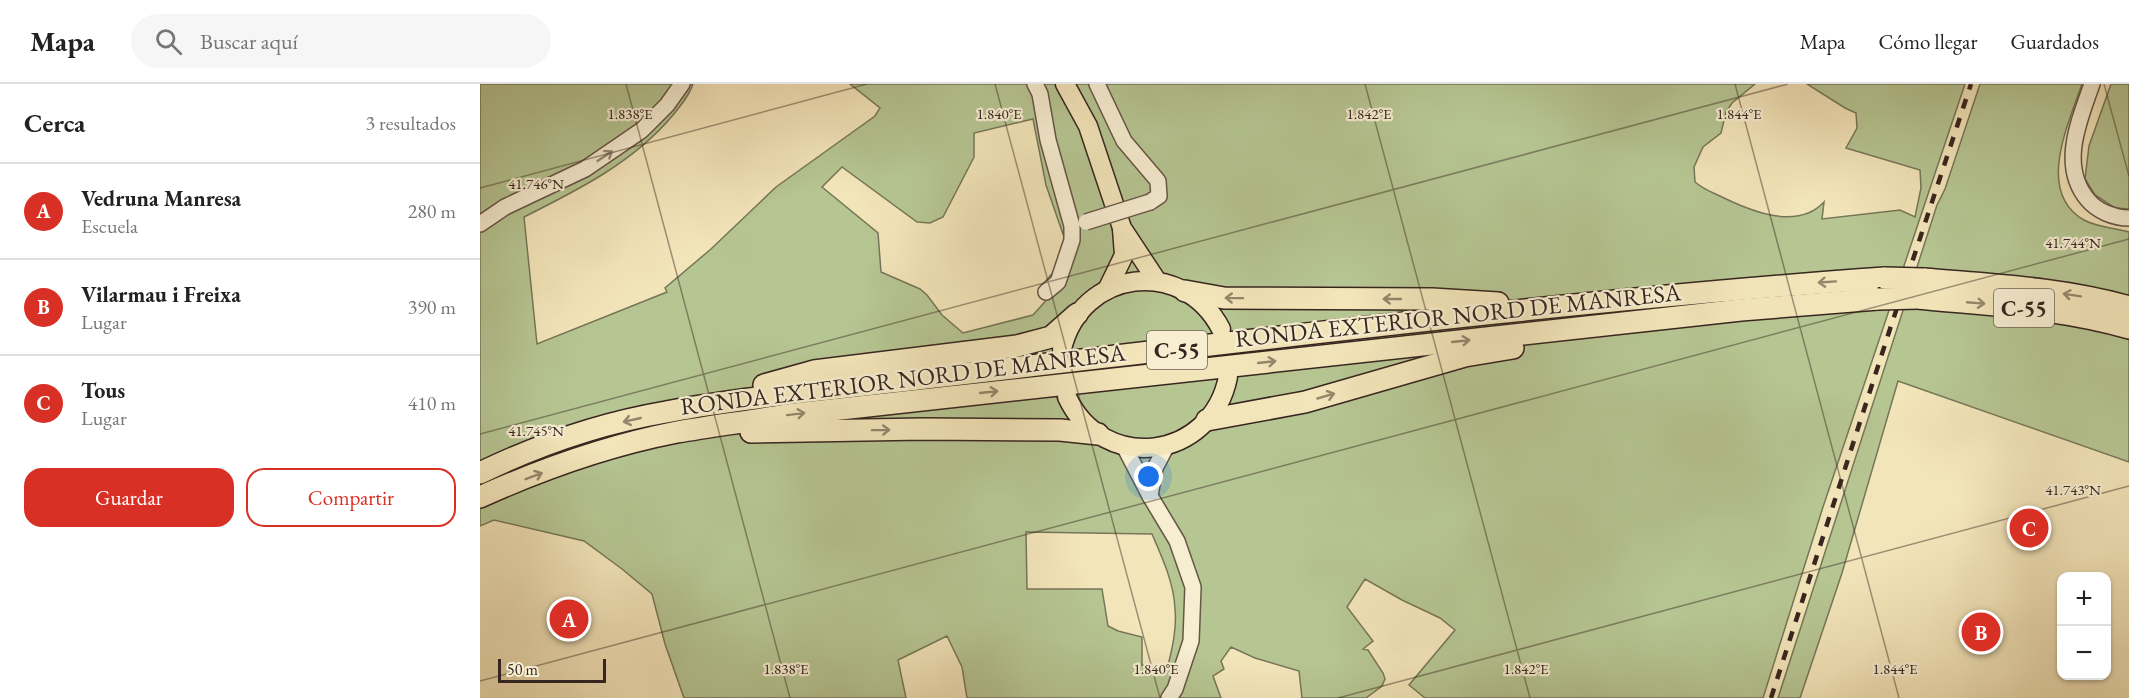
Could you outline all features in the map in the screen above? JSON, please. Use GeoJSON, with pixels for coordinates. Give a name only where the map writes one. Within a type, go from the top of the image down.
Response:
{"type":"FeatureCollection","features":[{"type":"Feature","properties":{"kind":"highway","name":"RONDA EXTERIOR NORD DE MANRESA"},"geometry":{"type":"LineString","coordinates":[[480,473],[553,442],[608,425],[665,412],[783,394],[1556,306],[1737,288],[1885,278],[1921,289],[2107,321],[2129,328]]}},
{"type":"Feature","properties":{"kind":"highway","name":"RONDA EXTERIOR NORD DE MANRESA"},"geometry":{"type":"LineString","coordinates":[[480,498],[538,474],[616,447],[676,433],[786,415],[869,405],[1741,309],[1878,299],[1921,289],[2020,287],[2108,301],[2129,307]]}},
{"type":"Feature","properties":{"kind":"highway"},"geometry":{"type":"LineString","coordinates":[[1185,291],[1224,298],[1432,299],[1556,306]]}},
{"type":"Feature","properties":{"kind":"highway"},"geometry":{"type":"LineString","coordinates":[[665,412],[814,372],[1017,346],[1051,337],[1077,314]]}},
{"type":"Feature","properties":{"kind":"highway"},"geometry":{"type":"LineString","coordinates":[[1208,420],[1305,402],[1465,357],[1619,324]]}},
{"type":"Feature","properties":{"kind":"highway"},"geometry":{"type":"LineString","coordinates":[[676,433],[946,429],[1060,430],[1098,434]]}},
{"type":"Feature","properties":{"kind":"main road"},"geometry":{"type":"LineString","coordinates":[[1065,84],[1088,126],[1122,228],[1124,255],[1107,290]]}},
{"type":"Feature","properties":{"kind":"main road"},"geometry":{"type":"LineString","coordinates":[[1122,228],[1157,282]]}},
{"type":"Feature","properties":{"kind":"main road"},"geometry":{"type":"LineString","coordinates":[[1062,349],[1066,334],[1077,314],[1096,296],[1131,282],[1157,282],[1185,291],[1206,307],[1221,329]]}},
{"type":"Feature","properties":{"kind":"main road"},"geometry":{"type":"LineString","coordinates":[[1067,397],[1080,418],[1098,434],[1124,446],[1146,448],[1167,445],[1189,435],[1208,420],[1221,400],[1228,377]]}},
{"type":"Feature","properties":{"kind":"street"},"geometry":{"type":"LineString","coordinates":[[480,224],[506,207],[585,169],[642,130],[667,105],[682,84]]}},
{"type":"Feature","properties":{"kind":"street"},"geometry":{"type":"LineString","coordinates":[[1035,84],[1040,94],[1048,140],[1079,224],[1058,282],[1046,292]]}},
{"type":"Feature","properties":{"kind":"street"},"geometry":{"type":"LineString","coordinates":[[1079,224],[1150,202],[1159,196],[1158,181],[1124,141],[1096,84]]}},
{"type":"Feature","properties":{"kind":"street"},"geometry":{"type":"LineString","coordinates":[[2092,84],[2076,130],[2073,153],[2074,174],[2079,189],[2093,207],[2120,218],[2129,218]]}},
{"type":"Feature","properties":{"kind":"street"},"geometry":{"type":"LineString","coordinates":[[1150,496],[1155,468],[1167,445]]}},
{"type":"Feature","properties":{"kind":"street"},"geometry":{"type":"LineString","coordinates":[[1124,446],[1177,541],[1193,587],[1191,641],[1175,689],[1169,698]]}},
{"type":"Feature","properties":{"kind":"green space"},"geometry":{"type":"Polygon","coordinates":[[[480,84],[693,84],[673,115],[641,147],[604,174],[524,217],[537,344],[667,292],[665,288],[711,249],[776,187],[875,116],[880,108],[850,84],[1755,84],[1732,103],[1726,112],[1721,133],[1703,147],[1694,167],[1695,182],[1736,203],[1775,216],[1801,215],[1824,202],[1822,219],[1900,210],[1915,217],[1921,188],[1920,170],[1846,148],[1857,128],[1856,113],[1807,84],[1965,84],[1823,507],[1763,698],[1425,698],[1409,685],[1455,630],[1440,618],[1365,579],[1347,607],[1373,641],[1363,649],[1368,650],[1385,679],[1382,686],[1366,698],[1302,698],[1299,671],[1255,658],[1231,647],[1221,661],[1224,669],[1213,676],[1221,698],[967,698],[962,667],[947,636],[898,660],[906,698],[684,698],[665,644],[652,594],[584,541],[494,520],[480,526],[480,84]],[[1033,119],[974,133],[974,157],[943,217],[930,223],[917,222],[842,167],[822,187],[878,233],[881,272],[920,289],[942,315],[963,333],[1033,315],[1050,296],[1040,288],[1061,263],[1065,250],[1064,237],[1046,185],[1033,119]],[[1026,532],[1027,589],[1102,589],[1108,626],[1142,637],[1142,665],[1167,669],[1175,632],[1174,599],[1167,570],[1152,534],[1026,532]]]}},
{"type":"Feature","properties":{"kind":"green space"},"geometry":{"type":"Polygon","coordinates":[[[1980,84],[2082,84],[2064,137],[2058,175],[2061,192],[2069,208],[2089,222],[2129,232],[2129,462],[1898,381],[1842,573],[1800,698],[1778,698],[1937,205],[1945,189],[1980,84]]]}},
{"type":"Feature","properties":{"kind":"green space"},"geometry":{"type":"Polygon","coordinates":[[[2111,84],[2129,84],[2129,209],[2115,208],[2095,195],[2085,179],[2089,146],[2111,84]]]}},
{"type":"Feature","properties":{"kind":"railway"},"geometry":{"type":"LineString","coordinates":[[1771,698],[1971,84]]}},
{"type":"Feature","properties":{"kind":"place","name":"Tous"},"geometry":{"type":"Point","coordinates":[2029,528]}},
{"type":"Feature","properties":{"kind":"place","name":"Vedruna Manresa"},"geometry":{"type":"Point","coordinates":[569,619]}},
{"type":"Feature","properties":{"kind":"place","name":"Vilarmau i Freixa"},"geometry":{"type":"Point","coordinates":[1981,632]}}]}
